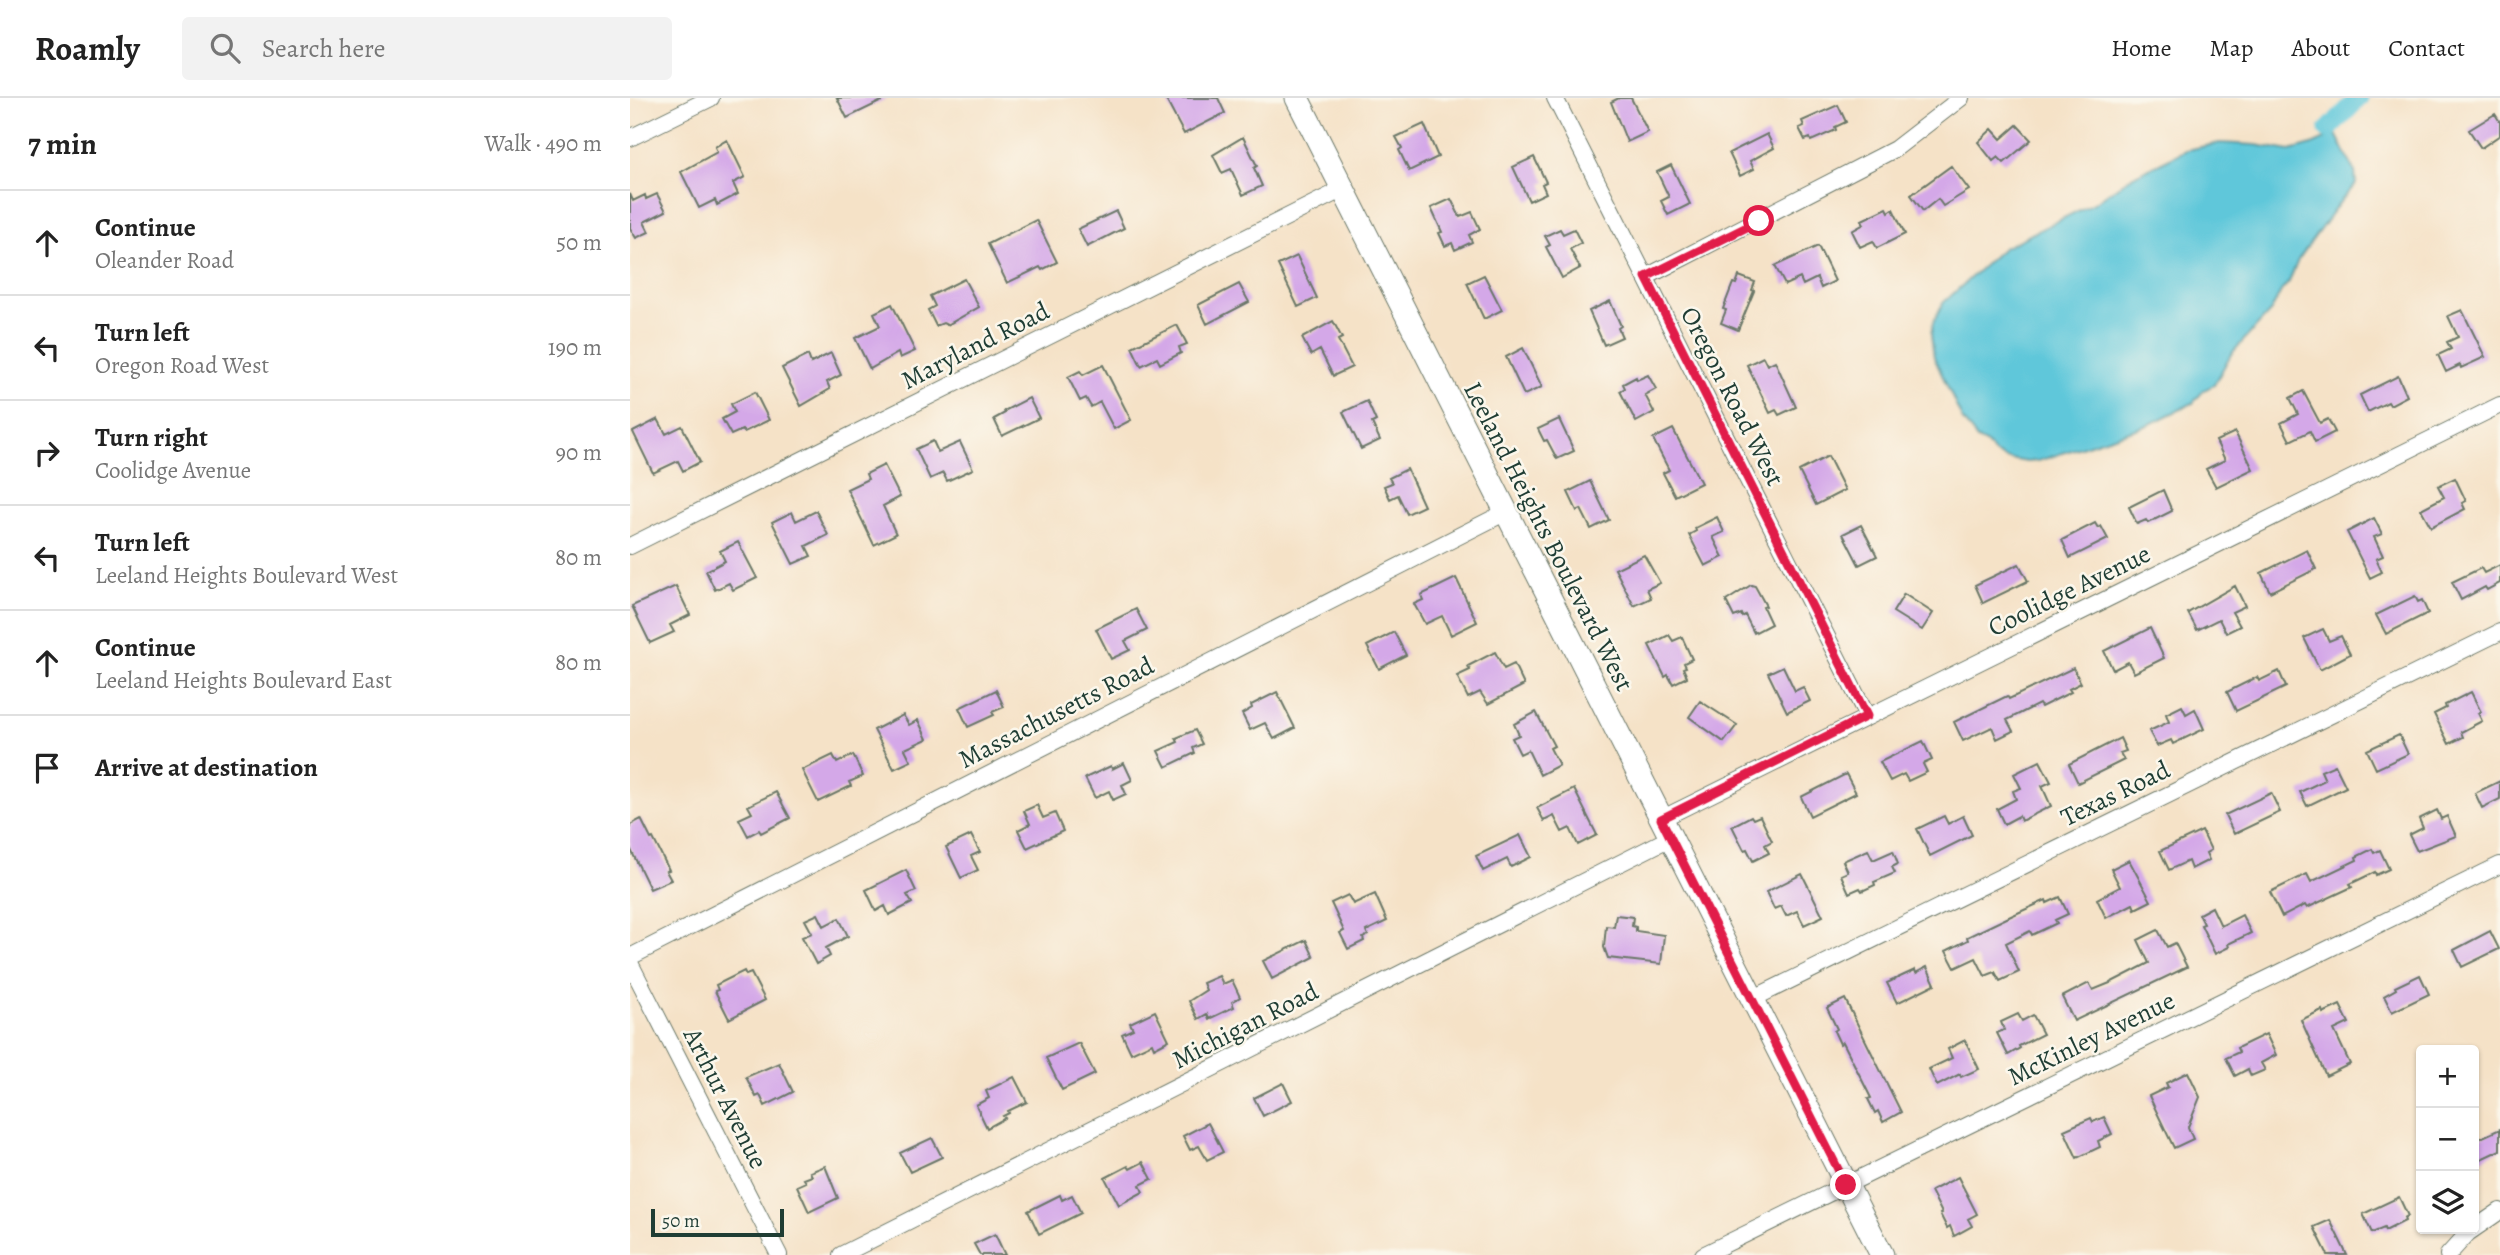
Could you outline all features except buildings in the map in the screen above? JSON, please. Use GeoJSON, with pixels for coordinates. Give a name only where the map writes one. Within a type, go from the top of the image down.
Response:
{"type":"FeatureCollection","features":[{"type":"Feature","properties":{"kind":"main road","name":"Leeland Heights Boulevard West"},"geometry":{"type":"LineString","coordinates":[[1297,98],[1882,1255]]}},
{"type":"Feature","properties":{"kind":"street"},"geometry":{"type":"LineString","coordinates":[[630,138],[710,98]]}},
{"type":"Feature","properties":{"kind":"street","name":"Oregon Road West"},"geometry":{"type":"LineString","coordinates":[[1555,98],[1867,716]]}},
{"type":"Feature","properties":{"kind":"street"},"geometry":{"type":"LineString","coordinates":[[1646,277],[1895,149],[1961,98]]}},
{"type":"Feature","properties":{"kind":"street","name":"Maryland Road"},"geometry":{"type":"LineString","coordinates":[[630,546],[1343,189]]}},
{"type":"Feature","properties":{"kind":"street","name":"Coolidge Avenue"},"geometry":{"type":"LineString","coordinates":[[1665,828],[1867,716],[2500,405]]}},
{"type":"Feature","properties":{"kind":"street","name":"Massachusetts Road"},"geometry":{"type":"LineString","coordinates":[[630,957],[1506,512]]}},
{"type":"Feature","properties":{"kind":"street","name":"Texas Road"},"geometry":{"type":"LineString","coordinates":[[1752,999],[2500,632]]}},
{"type":"Feature","properties":{"kind":"street","name":"Michigan Road"},"geometry":{"type":"LineString","coordinates":[[841,1255],[1665,828]]}},
{"type":"Feature","properties":{"kind":"street","name":"McKinley Avenue"},"geometry":{"type":"LineString","coordinates":[[1703,1255],[2500,865]]}},
{"type":"Feature","properties":{"kind":"street","name":"Arthur Avenue"},"geometry":{"type":"LineString","coordinates":[[630,963],[779,1255]]}},
{"type":"Feature","properties":{"kind":"street"},"geometry":{"type":"LineString","coordinates":[[2448,1255],[2468,1233],[2500,1211]]}},
{"type":"Feature","properties":{"kind":"water"},"geometry":{"type":"Polygon","coordinates":[[[2336,134],[2355,172],[2356,184],[2298,260],[2289,282],[2271,311],[2231,354],[2214,385],[2204,390],[2193,403],[2148,425],[2038,461],[2004,458],[1977,439],[1962,419],[1934,357],[1931,334],[1933,323],[1943,303],[2003,248],[2094,203],[2131,177],[2186,150],[2220,143],[2256,145],[2290,151],[2336,134]]]}},
{"type":"Feature","properties":{"kind":"waterway"},"geometry":{"type":"LineString","coordinates":[[2328,130],[2359,98]]}},
{"type":"Feature","properties":{"kind":"route"},"geometry":{"type":"LineString","coordinates":[[1759,221],[1646,277],[1867,716],[1661,819],[1846,1185]]}}]}
